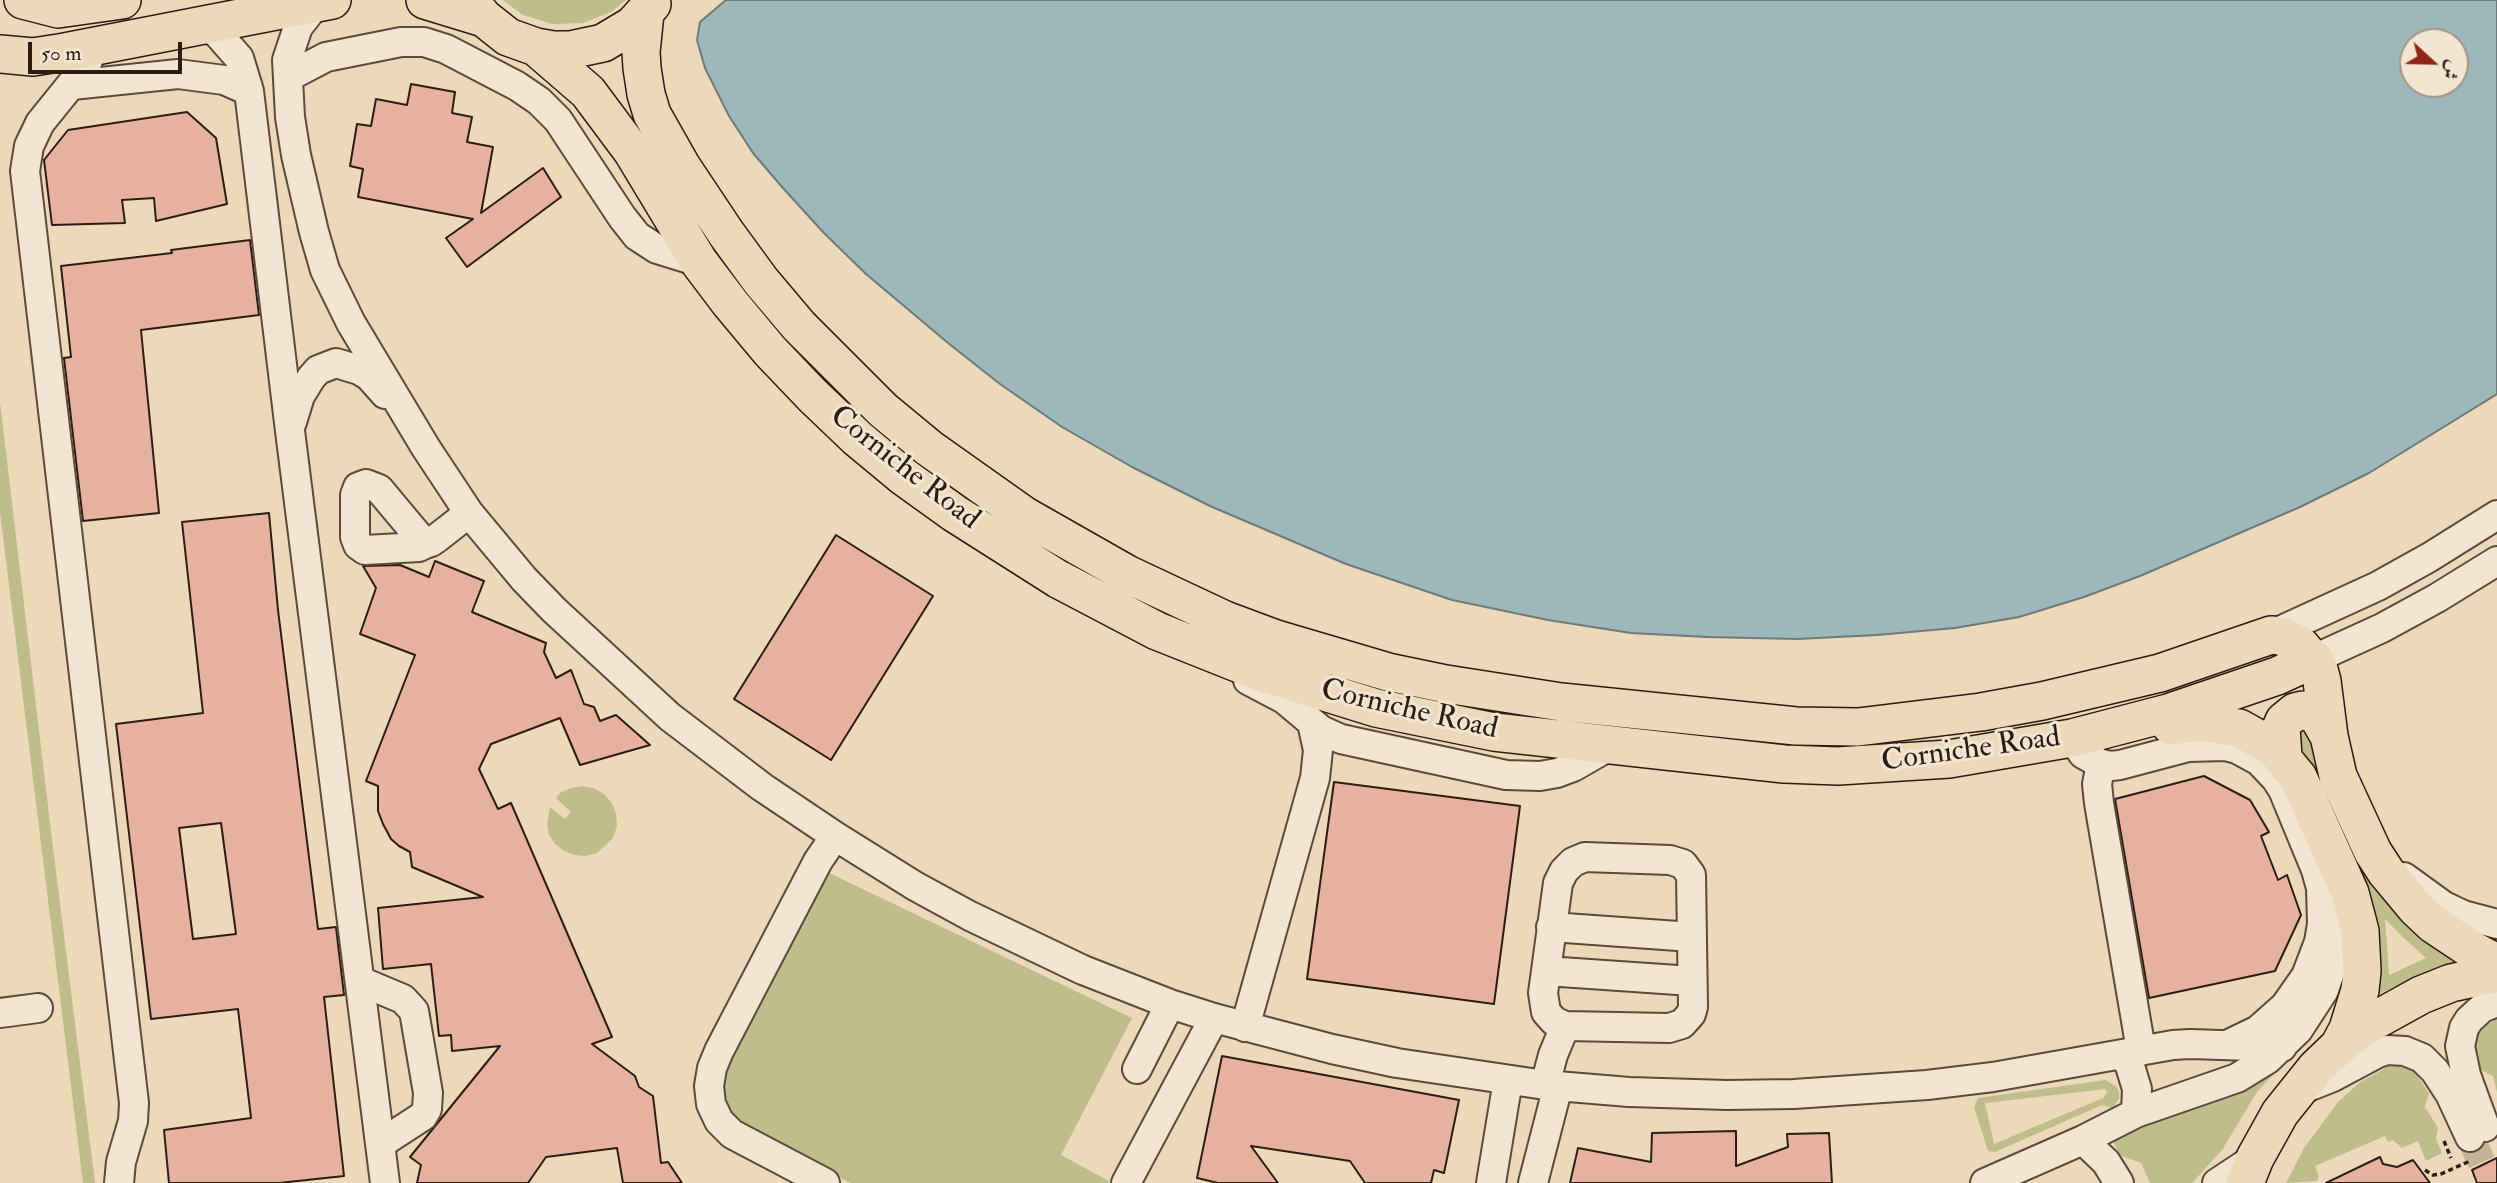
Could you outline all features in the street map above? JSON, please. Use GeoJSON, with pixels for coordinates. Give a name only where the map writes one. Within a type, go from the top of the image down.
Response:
{"type":"FeatureCollection","features":[{"type":"Feature","properties":{"kind":"main road"},"geometry":{"type":"LineString","coordinates":[[47,54],[34,4],[71,9],[122,0]]}},
{"type":"Feature","properties":{"kind":"main road"},"geometry":{"type":"LineString","coordinates":[[425,0],[476,9],[508,37],[536,47],[570,50],[595,45],[618,35],[650,7]]}},
{"type":"Feature","properties":{"kind":"main road"},"geometry":{"type":"LineString","coordinates":[[0,54],[47,54],[93,47],[324,2]]}},
{"type":"Feature","properties":{"kind":"main road","name":"Corniche Road"},"geometry":{"type":"LineString","coordinates":[[650,7],[640,52],[652,114],[682,167],[726,233],[761,281],[799,326],[883,410],[976,484],[1079,549],[1175,598],[1276,639],[1388,672],[1503,694],[1796,726],[1858,727],[1981,712],[2103,687],[2182,666],[2271,635]]}},
{"type":"Feature","properties":{"kind":"main road","name":"Corniche Road"},"geometry":{"type":"LineString","coordinates":[[536,47],[588,92],[608,117],[632,151],[699,262],[770,351],[857,438],[904,477],[954,513],[1058,579],[1144,625],[1208,653],[1318,692],[1434,722],[1554,740],[1613,744],[1784,764],[1838,766],[1949,758],[2072,738],[2168,713],[2223,695],[2314,659]]}},
{"type":"Feature","properties":{"kind":"main road"},"geometry":{"type":"LineString","coordinates":[[2271,635],[2291,639],[2314,659],[2322,681],[2329,736],[2339,776],[2373,852],[2400,891],[2433,924],[2497,963]]}},
{"type":"Feature","properties":{"kind":"main road"},"geometry":{"type":"LineString","coordinates":[[2103,687],[2113,728],[2141,730],[2200,722],[2226,724],[2262,739],[2283,756],[2304,790],[2356,912],[2360,931],[2362,971],[2355,1010],[2339,1046]]}},
{"type":"Feature","properties":{"kind":"main road"},"geometry":{"type":"LineString","coordinates":[[2283,756],[2281,728],[2284,721],[2295,712],[2303,710],[2317,715],[2329,736]]}},
{"type":"Feature","properties":{"kind":"main road"},"geometry":{"type":"LineString","coordinates":[[2250,1170],[2266,1135],[2294,1093],[2339,1046],[2383,1015],[2421,995],[2451,984],[2497,973]]}},
{"type":"Feature","properties":{"kind":"street"},"geometry":{"type":"LineString","coordinates":[[324,2],[298,27],[287,60],[294,142],[303,194],[325,270],[351,323],[426,448],[469,513],[524,579],[627,680],[715,753],[835,836],[915,886],[1083,970],[1170,1004],[1245,1027],[1384,1060],[1508,1080],[1629,1092],[1727,1095],[1861,1091],[1993,1077],[2190,1044],[2282,1047]]}},
{"type":"Feature","properties":{"kind":"street"},"geometry":{"type":"LineString","coordinates":[[203,26],[217,33],[234,51],[246,74],[250,91],[385,1183]]}},
{"type":"Feature","properties":{"kind":"street"},"geometry":{"type":"LineString","coordinates":[[288,77],[326,57],[401,42],[424,42],[446,49],[540,101],[558,120],[637,236],[657,249],[699,262]]}},
{"type":"Feature","properties":{"kind":"street"},"geometry":{"type":"LineString","coordinates":[[93,47],[89,62],[47,113],[34,134],[26,158],[25,171],[134,1103],[119,1183]]}},
{"type":"Feature","properties":{"kind":"street"},"geometry":{"type":"LineString","coordinates":[[72,85],[178,74],[224,80],[250,91]]}},
{"type":"Feature","properties":{"kind":"street"},"geometry":{"type":"LineString","coordinates":[[290,431],[300,396],[349,340],[351,323]]}},
{"type":"Feature","properties":{"kind":"street"},"geometry":{"type":"LineString","coordinates":[[281,351],[302,365],[359,370],[369,376],[394,405],[407,415]]}},
{"type":"Feature","properties":{"kind":"street"},"geometry":{"type":"LineString","coordinates":[[425,544],[446,532],[469,513]]}},
{"type":"Feature","properties":{"kind":"street","name":"Corniche Road"},"geometry":{"type":"LineString","coordinates":[[2271,635],[2378,586],[2430,557],[2497,514]]}},
{"type":"Feature","properties":{"kind":"street","name":"Corniche Road"},"geometry":{"type":"LineString","coordinates":[[2314,659],[2393,622],[2497,561]]}},
{"type":"Feature","properties":{"kind":"street"},"geometry":{"type":"LineString","coordinates":[[1208,653],[1240,676],[1284,699],[1331,735],[1353,742],[1523,777],[1557,773],[1613,744]]}},
{"type":"Feature","properties":{"kind":"street"},"geometry":{"type":"LineString","coordinates":[[1245,1027],[1315,778],[1318,750],[1312,723]]}},
{"type":"Feature","properties":{"kind":"street"},"geometry":{"type":"LineString","coordinates":[[2072,738],[2083,754],[2101,764],[2120,765],[2200,745],[2237,749],[2259,761],[2276,779],[2288,801],[2321,888],[2322,924],[2319,942],[2306,976],[2285,1006],[2258,1030],[2225,1046]]}},
{"type":"Feature","properties":{"kind":"street"},"geometry":{"type":"LineString","coordinates":[[1315,778],[1331,757],[1353,742]]}},
{"type":"Feature","properties":{"kind":"street"},"geometry":{"type":"LineString","coordinates":[[2101,764],[2097,783],[2099,803],[2132,1052],[2130,1066],[2137,1089],[2136,1113]]}},
{"type":"Feature","properties":{"kind":"street"},"geometry":{"type":"LineString","coordinates":[[825,1183],[732,1134],[719,1121],[711,1104],[709,1086],[719,1051],[818,861],[835,836]]}},
{"type":"Feature","properties":{"kind":"street"},"geometry":{"type":"LineString","coordinates":[[2373,852],[2444,906],[2463,915],[2497,924]]}},
{"type":"Feature","properties":{"kind":"street"},"geometry":{"type":"LineString","coordinates":[[1586,857],[1599,857],[1670,860],[1683,864],[1691,875],[1692,937],[1691,1014],[1682,1024],[1676,1027],[1565,1027],[1549,1017],[1544,1006],[1551,927],[1558,883],[1573,862],[1586,857]]}},
{"type":"Feature","properties":{"kind":"street"},"geometry":{"type":"LineString","coordinates":[[1985,1183],[2083,1140],[2136,1113],[2237,1078],[2282,1047],[2312,1011],[2333,968],[2342,922],[2340,875]]}},
{"type":"Feature","properties":{"kind":"street"},"geometry":{"type":"LineString","coordinates":[[1551,927],[1692,937]]}},
{"type":"Feature","properties":{"kind":"street"},"geometry":{"type":"LineString","coordinates":[[1546,971],[1692,981]]}},
{"type":"Feature","properties":{"kind":"street"},"geometry":{"type":"LineString","coordinates":[[360,981],[403,999],[414,1011],[428,1093],[427,1109],[423,1116],[380,1144]]}},
{"type":"Feature","properties":{"kind":"street"},"geometry":{"type":"LineString","coordinates":[[2470,1134],[2461,1037],[2475,1013],[2497,1002]]}},
{"type":"Feature","properties":{"kind":"street"},"geometry":{"type":"LineString","coordinates":[[1137,1069],[1170,1004]]}},
{"type":"Feature","properties":{"kind":"street"},"geometry":{"type":"LineString","coordinates":[[0,1013],[38,1008]]}},
{"type":"Feature","properties":{"kind":"street"},"geometry":{"type":"LineString","coordinates":[[1126,1183],[1214,1018]]}},
{"type":"Feature","properties":{"kind":"street"},"geometry":{"type":"LineString","coordinates":[[1533,1183],[1551,1085],[1553,1055],[1565,1027]]}},
{"type":"Feature","properties":{"kind":"street"},"geometry":{"type":"LineString","coordinates":[[2294,1093],[2333,1077],[2378,1053],[2386,1050],[2405,1051],[2429,1064],[2450,1094],[2470,1134]]}},
{"type":"Feature","properties":{"kind":"street"},"geometry":{"type":"LineString","coordinates":[[1491,1183],[1508,1080]]}},
{"type":"Feature","properties":{"kind":"street"},"geometry":{"type":"LineString","coordinates":[[2083,1140],[2106,1162],[2119,1183]]}},
{"type":"Feature","properties":{"kind":"street"},"geometry":{"type":"LineString","coordinates":[[2217,1183],[2250,1170]]}},
{"type":"Feature","properties":{"kind":"path"},"geometry":{"type":"LineString","coordinates":[[2451,1158],[2470,1134]]}},
{"type":"Feature","properties":{"kind":"path"},"geometry":{"type":"LineString","coordinates":[[2425,1170],[2441,1174],[2470,1134]]}},
{"type":"Feature","properties":{"kind":"shaded area"},"geometry":{"type":"Polygon","coordinates":[[[503,0],[626,0],[611,12],[583,23],[552,24],[523,15],[503,0]]]}},
{"type":"Feature","properties":{"kind":"shaded area"},"geometry":{"type":"Polygon","coordinates":[[[0,402],[95,1183],[83,1183],[0,512],[0,402]]]}},
{"type":"Feature","properties":{"kind":"shaded area"},"geometry":{"type":"Polygon","coordinates":[[[2304,724],[2413,930],[2455,962],[2377,995],[2292,741],[2304,724]],[[2385,919],[2389,975],[2426,958],[2385,919]]]}},
{"type":"Feature","properties":{"kind":"shaded area"},"geometry":{"type":"Polygon","coordinates":[[[582,786],[594,788],[612,803],[617,826],[613,838],[597,853],[586,856],[564,851],[555,844],[549,835],[547,824],[550,807],[565,819],[571,812],[556,798],[560,793],[582,786]]]}},
{"type":"Feature","properties":{"kind":"shaded area"},"geometry":{"type":"Polygon","coordinates":[[[825,871],[1132,1018],[1061,1155],[1109,1181],[1108,1183],[851,1183],[731,1120],[720,1072],[825,871]]]}},
{"type":"Feature","properties":{"kind":"shaded area"},"geometry":{"type":"Polygon","coordinates":[[[2497,1019],[2497,1092],[2493,1076],[2481,1070],[2474,1049],[2479,1030],[2497,1019]]]}},
{"type":"Feature","properties":{"kind":"shaded area"},"geometry":{"type":"Polygon","coordinates":[[[2391,1065],[2403,1065],[2413,1070],[2429,1093],[2425,1107],[2438,1128],[2436,1139],[2442,1153],[2426,1161],[2418,1141],[2402,1148],[2393,1140],[2388,1142],[2385,1136],[2315,1166],[2319,1177],[2317,1181],[2286,1183],[2304,1148],[2338,1102],[2359,1083],[2391,1065]]]}},
{"type":"Feature","properties":{"kind":"shaded area"},"geometry":{"type":"Polygon","coordinates":[[[2280,1067],[2257,1092],[2222,1150],[2192,1183],[2150,1183],[2141,1163],[2119,1155],[2112,1138],[2280,1067]]]}},
{"type":"Feature","properties":{"kind":"shaded area"},"geometry":{"type":"Polygon","coordinates":[[[2105,1080],[2116,1086],[2119,1092],[2119,1098],[2113,1108],[2102,1105],[1995,1152],[1988,1151],[1974,1107],[1978,1098],[2105,1080]],[[2106,1089],[1985,1103],[1994,1144],[2103,1098],[2107,1093],[2106,1089]]]}},
{"type":"Feature","properties":{"kind":"water"},"geometry":{"type":"Polygon","coordinates":[[[726,0],[2497,0],[2497,394],[2369,473],[2300,507],[2140,576],[2019,617],[1955,628],[1797,639],[1631,633],[1548,620],[1452,600],[1346,564],[1210,506],[1132,467],[1062,427],[1000,384],[948,343],[866,274],[824,233],[753,153],[729,116],[705,68],[697,40],[700,22],[726,0]]]}},
{"type":"Feature","properties":{"kind":"building"},"geometry":{"type":"Polygon","coordinates":[[[411,84],[455,92],[452,113],[472,117],[467,142],[493,147],[481,213],[543,168],[561,197],[467,267],[446,238],[473,219],[358,197],[363,169],[350,166],[357,124],[371,126],[376,99],[407,105],[411,84]]]}},
{"type":"Feature","properties":{"kind":"building"},"geometry":{"type":"Polygon","coordinates":[[[187,112],[216,138],[227,204],[156,221],[154,198],[122,200],[125,223],[52,225],[44,160],[68,130],[187,112]]]}},
{"type":"Feature","properties":{"kind":"building"},"geometry":{"type":"Polygon","coordinates":[[[250,240],[259,315],[141,330],[159,513],[83,521],[64,358],[71,357],[61,266],[172,253],[171,250],[250,240]]]}},
{"type":"Feature","properties":{"kind":"building"},"geometry":{"type":"Polygon","coordinates":[[[269,513],[278,610],[318,929],[336,927],[344,995],[324,997],[344,1176],[279,1183],[169,1183],[164,1130],[251,1118],[238,1009],[151,1019],[116,724],[203,713],[182,522],[269,513]],[[221,823],[179,828],[193,939],[236,934],[221,823]]]}},
{"type":"Feature","properties":{"kind":"building"},"geometry":{"type":"Polygon","coordinates":[[[836,535],[933,596],[831,760],[734,699],[836,535]]]}},
{"type":"Feature","properties":{"kind":"building"},"geometry":{"type":"Polygon","coordinates":[[[435,561],[484,581],[472,612],[546,643],[544,652],[556,678],[571,670],[584,704],[594,707],[600,721],[616,715],[650,745],[580,765],[560,718],[491,744],[479,769],[498,809],[511,803],[612,1037],[592,1044],[635,1076],[639,1087],[653,1096],[661,1163],[668,1162],[682,1183],[623,1183],[617,1148],[546,1157],[528,1183],[417,1183],[421,1165],[410,1157],[500,1046],[452,1051],[451,1035],[439,1036],[431,964],[383,969],[378,908],[483,897],[412,867],[410,852],[391,839],[383,824],[378,811],[378,786],[366,781],[415,655],[360,634],[376,588],[363,566],[400,565],[429,577],[435,561]]]}},
{"type":"Feature","properties":{"kind":"building"},"geometry":{"type":"Polygon","coordinates":[[[2204,776],[2250,800],[2269,832],[2261,836],[2278,880],[2287,875],[2301,915],[2275,971],[2149,998],[2115,799],[2204,776]]]}},
{"type":"Feature","properties":{"kind":"building"},"geometry":{"type":"Polygon","coordinates":[[[1334,782],[1520,806],[1494,1004],[1307,979],[1334,782]]]}},
{"type":"Feature","properties":{"kind":"building"},"geometry":{"type":"Polygon","coordinates":[[[1222,1056],[1459,1100],[1444,1173],[1434,1170],[1431,1183],[1365,1183],[1350,1161],[1251,1146],[1278,1183],[1218,1183],[1197,1178],[1222,1056]]]}},
{"type":"Feature","properties":{"kind":"building"},"geometry":{"type":"Polygon","coordinates":[[[1736,1131],[1736,1166],[1788,1147],[1787,1134],[1829,1133],[1832,1183],[1570,1183],[1578,1148],[1651,1162],[1652,1133],[1736,1131]]]}},
{"type":"Feature","properties":{"kind":"building"},"geometry":{"type":"Polygon","coordinates":[[[2380,1157],[2383,1164],[2397,1167],[2413,1160],[2430,1183],[2326,1183],[2380,1157]]]}},
{"type":"Feature","properties":{"kind":"building"},"geometry":{"type":"Polygon","coordinates":[[[2497,1158],[2497,1183],[2477,1183],[2472,1170],[2497,1158]]]}},
{"type":"Feature","properties":{"kind":"tunnel"},"geometry":{"type":"LineString","coordinates":[[2470,1137],[2483,1165]]}}]}
